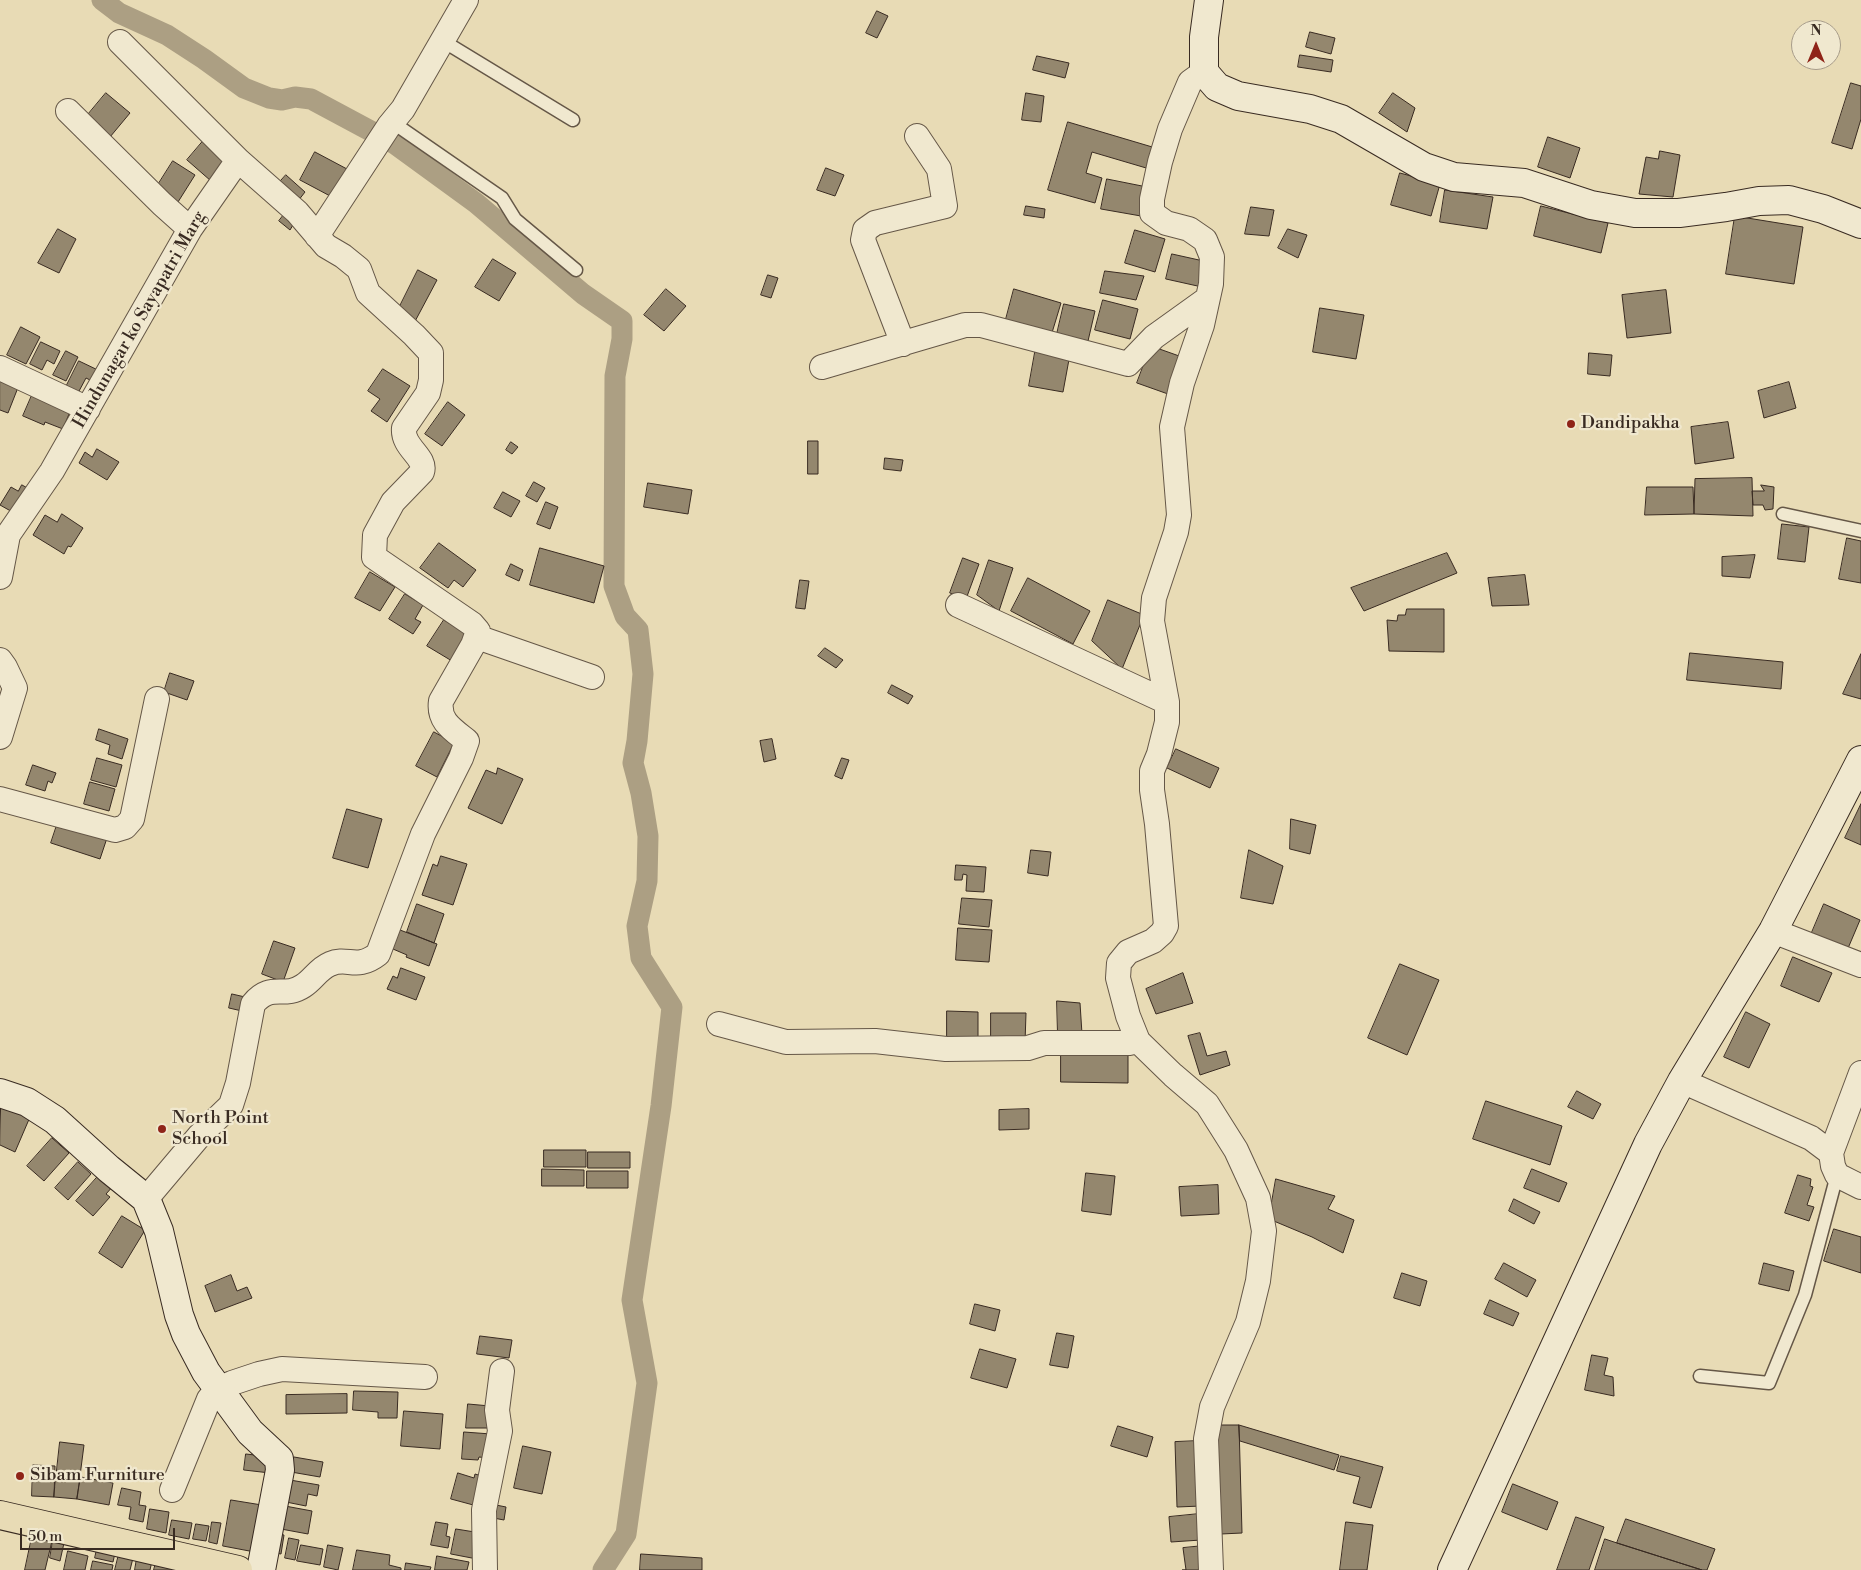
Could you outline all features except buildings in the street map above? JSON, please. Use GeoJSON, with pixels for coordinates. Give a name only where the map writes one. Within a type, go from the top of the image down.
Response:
{"type":"FeatureCollection","features":[{"type":"Feature","properties":{"kind":"main road"},"geometry":{"type":"LineString","coordinates":[[1209,0],[1204,37],[1204,72],[1217,87],[1238,96],[1310,109],[1340,119],[1424,167],[1454,177],[1524,183],[1591,205],[1634,213],[1679,213],[1759,201],[1789,200],[1823,208],[1861,224]]}},
{"type":"Feature","properties":{"kind":"main road"},"geometry":{"type":"LineString","coordinates":[[1452,1570],[1648,1144],[1682,1080],[1773,931],[1861,760]]}},
{"type":"Feature","properties":{"kind":"main road"},"geometry":{"type":"LineString","coordinates":[[0,1093],[27,1102],[55,1120],[109,1169],[146,1199],[159,1231],[178,1315],[206,1372],[250,1432],[279,1459],[280,1464],[261,1570]]}},
{"type":"Feature","properties":{"kind":"main road"},"geometry":{"type":"LineString","coordinates":[[0,1515],[238,1570]]}},
{"type":"Feature","properties":{"kind":"street"},"geometry":{"type":"LineString","coordinates":[[317,236],[375,146],[403,109],[466,0]]}},
{"type":"Feature","properties":{"kind":"street"},"geometry":{"type":"LineString","coordinates":[[120,42],[238,160],[291,206],[326,246],[344,256],[359,269],[368,293],[414,335],[430,353],[431,380],[428,393],[404,428],[403,434],[405,441],[424,468],[393,502],[375,535],[374,557],[472,624],[478,631],[441,701],[440,709],[442,718],[467,741],[461,758],[424,834],[378,954],[369,961],[360,964],[332,963],[318,971],[303,986],[291,991],[268,991],[260,996],[253,1004],[238,1083],[231,1105],[200,1135],[146,1199]]}},
{"type":"Feature","properties":{"kind":"street"},"geometry":{"type":"LineString","coordinates":[[1204,72],[1190,82],[1170,129],[1152,199],[1152,213],[1166,223],[1189,229],[1205,240],[1212,257],[1208,299],[1202,325],[1182,383],[1172,426],[1179,515],[1176,532],[1154,598],[1152,622],[1167,702],[1167,722],[1159,754],[1152,771],[1152,790],[1166,926],[1162,934],[1153,941],[1128,952],[1119,963],[1118,978],[1128,1016],[1138,1041],[1173,1075],[1207,1104],[1236,1150],[1258,1198],[1264,1231],[1258,1281],[1248,1322],[1212,1407],[1206,1439],[1210,1570]]}},
{"type":"Feature","properties":{"kind":"street"},"geometry":{"type":"LineString","coordinates":[[68,111],[190,229]]}},
{"type":"Feature","properties":{"kind":"street"},"geometry":{"type":"LineString","coordinates":[[903,344],[862,240],[865,230],[875,223],[945,206],[939,169],[917,136]]}},
{"type":"Feature","properties":{"kind":"street","name":"Hindunagar ko Sayapatri Marg"},"geometry":{"type":"LineString","coordinates":[[0,577],[8,535],[52,471],[190,229],[238,160]]}},
{"type":"Feature","properties":{"kind":"street"},"geometry":{"type":"LineString","coordinates":[[822,367],[965,325],[981,325],[1128,364],[1154,337],[1208,299]]}},
{"type":"Feature","properties":{"kind":"street"},"geometry":{"type":"LineString","coordinates":[[0,368],[88,409]]}},
{"type":"Feature","properties":{"kind":"street"},"geometry":{"type":"LineString","coordinates":[[958,605],[1167,702]]}},
{"type":"Feature","properties":{"kind":"street"},"geometry":{"type":"LineString","coordinates":[[476,637],[592,677]]}},
{"type":"Feature","properties":{"kind":"street"},"geometry":{"type":"LineString","coordinates":[[0,660],[14,688],[0,737]]}},
{"type":"Feature","properties":{"kind":"street"},"geometry":{"type":"LineString","coordinates":[[0,799],[115,830],[125,827],[132,820],[157,699]]}},
{"type":"Feature","properties":{"kind":"street"},"geometry":{"type":"LineString","coordinates":[[1773,931],[1861,965]]}},
{"type":"Feature","properties":{"kind":"street"},"geometry":{"type":"LineString","coordinates":[[719,1024],[786,1042],[875,1041],[946,1049],[1028,1048],[1044,1043],[1129,1043],[1138,1041]]}},
{"type":"Feature","properties":{"kind":"street"},"geometry":{"type":"LineString","coordinates":[[1834,1164],[1861,1073]]}},
{"type":"Feature","properties":{"kind":"street"},"geometry":{"type":"LineString","coordinates":[[1682,1080],[1811,1138],[1834,1164],[1861,1187]]}},
{"type":"Feature","properties":{"kind":"street"},"geometry":{"type":"LineString","coordinates":[[172,1490],[202,1414],[210,1399],[218,1390],[232,1383],[258,1374],[282,1369],[425,1377]]}},
{"type":"Feature","properties":{"kind":"street"},"geometry":{"type":"LineString","coordinates":[[485,1570],[484,1510],[500,1431],[497,1410],[502,1371]]}},
{"type":"Feature","properties":{"kind":"lane"},"geometry":{"type":"LineString","coordinates":[[443,41],[573,120]]}},
{"type":"Feature","properties":{"kind":"lane"},"geometry":{"type":"LineString","coordinates":[[390,124],[502,198],[515,219],[576,270]]}},
{"type":"Feature","properties":{"kind":"lane"},"geometry":{"type":"LineString","coordinates":[[1783,514],[1861,531]]}},
{"type":"Feature","properties":{"kind":"lane"},"geometry":{"type":"LineString","coordinates":[[1700,1376],[1769,1383],[1805,1295],[1834,1164]]}},
{"type":"Feature","properties":{"kind":"waterway"},"geometry":{"type":"LineString","coordinates":[[102,0],[119,13],[167,35],[244,88],[269,98],[282,100],[295,97],[311,99],[395,144],[476,203],[583,294],[622,321],[622,339],[615,376],[614,586],[625,616],[638,630],[643,674],[637,741],[633,763],[641,793],[648,836],[647,881],[637,926],[641,958],[672,1007],[661,1106],[632,1300],[647,1383],[626,1534],[603,1570]]}},
{"type":"Feature","properties":{"kind":"place","name":"Dandipakha"},"geometry":{"type":"Point","coordinates":[1571,424]}},
{"type":"Feature","properties":{"kind":"place","name":"North Point School"},"geometry":{"type":"Point","coordinates":[162,1129]}},
{"type":"Feature","properties":{"kind":"place","name":"Sibam Furniture"},"geometry":{"type":"Point","coordinates":[20,1476]}}]}
